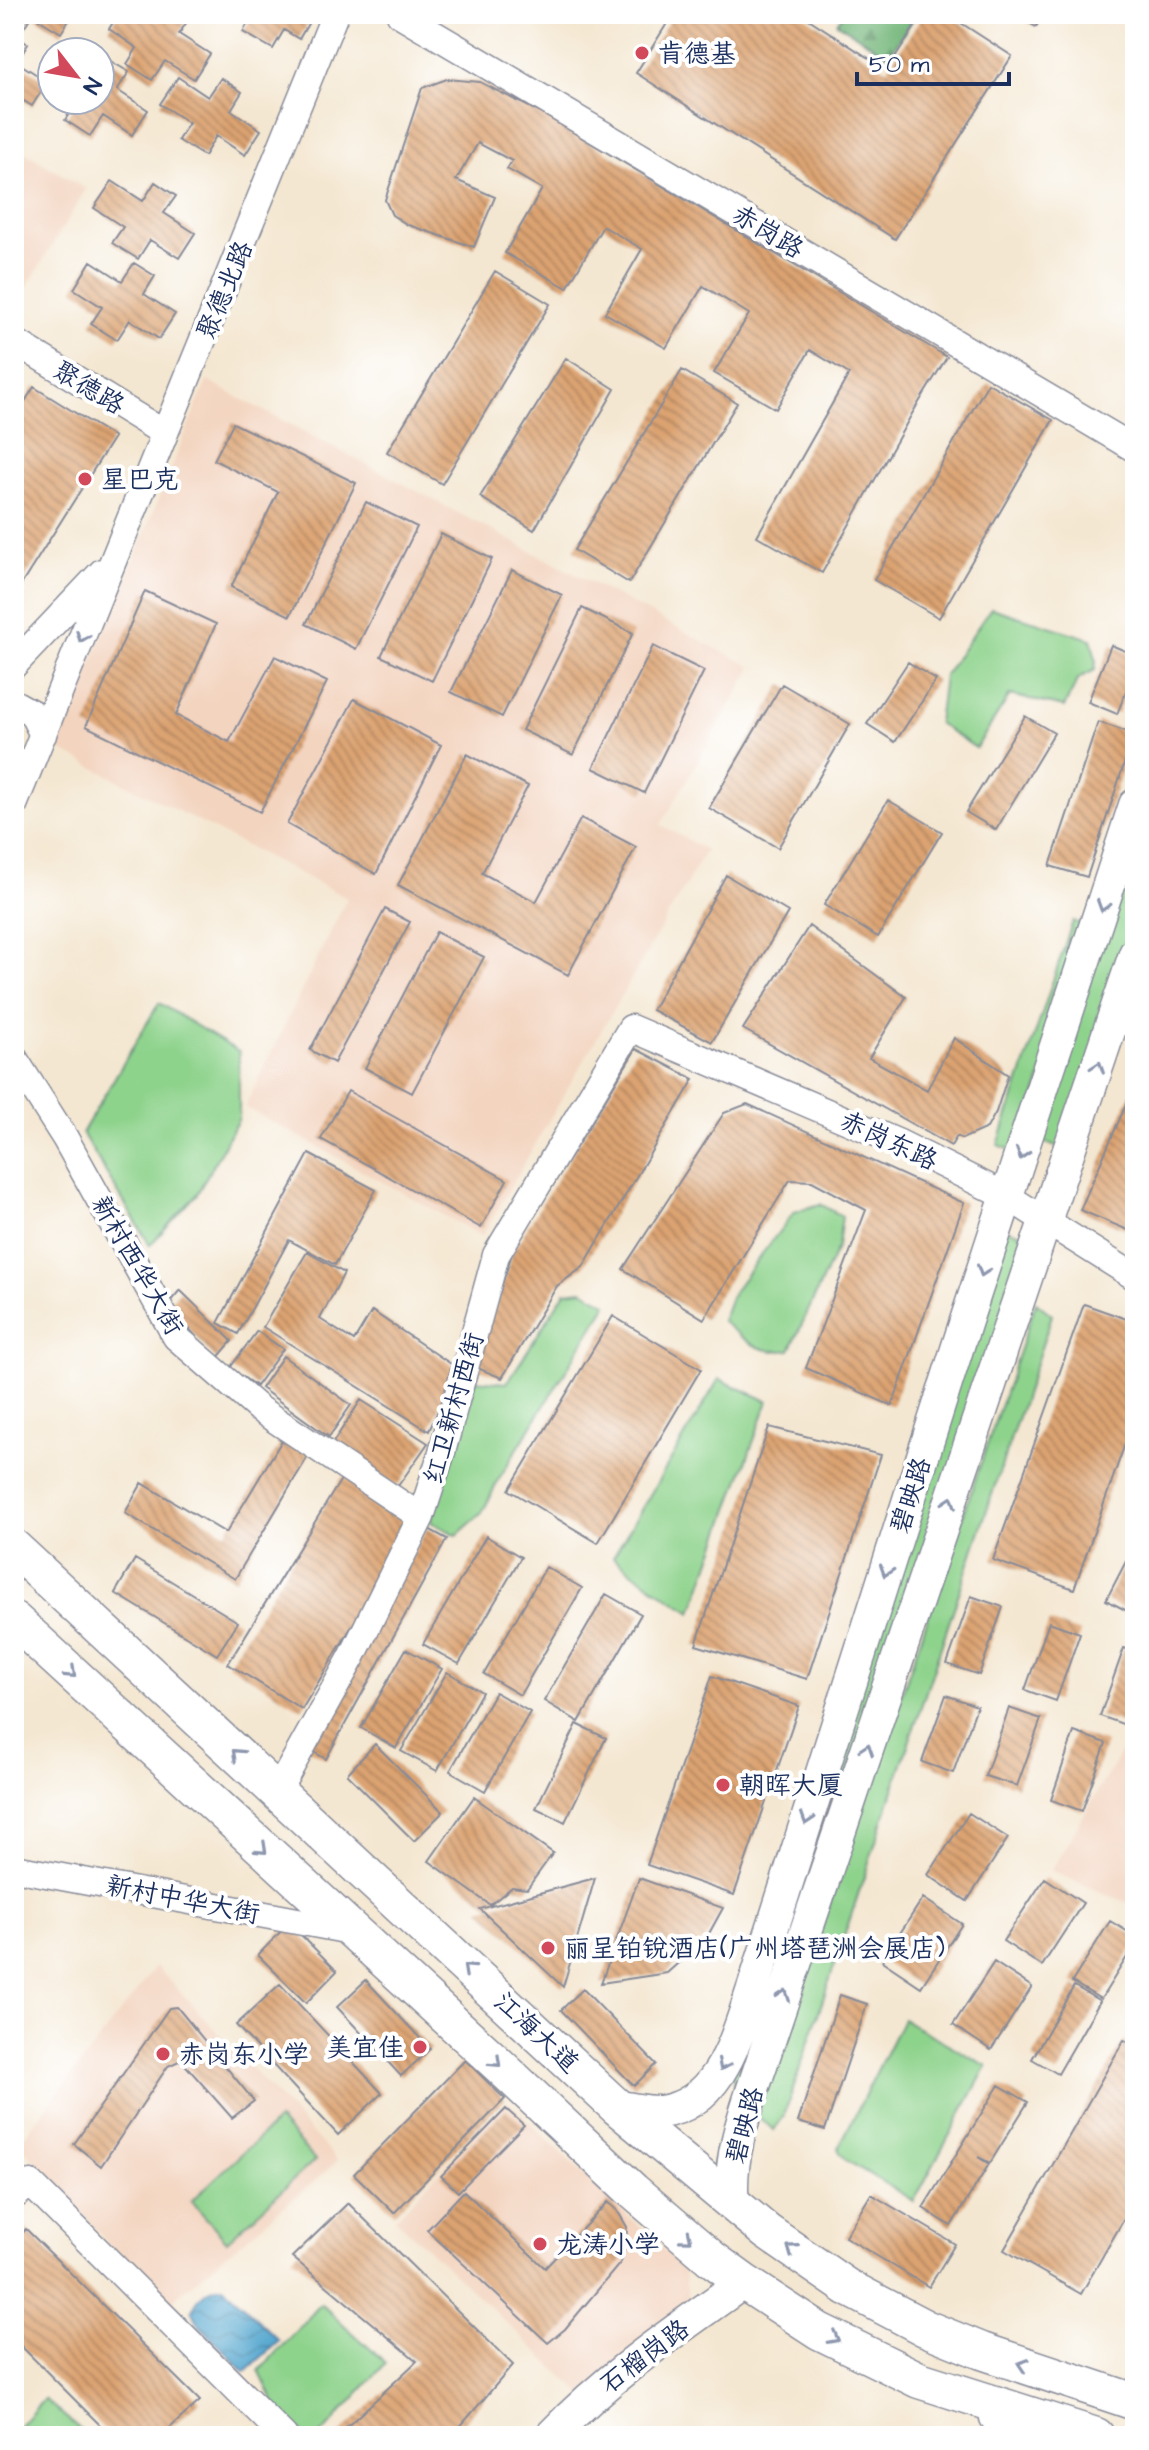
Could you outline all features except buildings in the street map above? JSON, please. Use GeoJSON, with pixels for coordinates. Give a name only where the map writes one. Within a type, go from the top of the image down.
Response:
{"type":"FeatureCollection","features":[{"type":"Feature","properties":{"kind":"highway","name":"江海大道"},"geometry":{"type":"LineString","coordinates":[[14,1548],[617,2107],[733,2205],[808,2262],[886,2309],[982,2351],[1135,2402]]}},
{"type":"Feature","properties":{"kind":"highway","name":"江海大道"},"geometry":{"type":"LineString","coordinates":[[14,1620],[672,2226],[744,2282],[819,2331],[937,2388],[1096,2436]]}},
{"type":"Feature","properties":{"kind":"main road","name":"碧映路"},"geometry":{"type":"LineString","coordinates":[[617,2107],[658,2112],[680,2106],[702,2094],[719,2074],[734,2042],[1135,805]]}},
{"type":"Feature","properties":{"kind":"main road","name":"碧映路"},"geometry":{"type":"LineString","coordinates":[[733,2205],[732,2165],[748,2104],[1045,1220],[1126,1016],[1135,954]]}},
{"type":"Feature","properties":{"kind":"main road","name":"石榴岗路"},"geometry":{"type":"LineString","coordinates":[[551,2436],[581,2404],[628,2365],[744,2282]]}},
{"type":"Feature","properties":{"kind":"street","name":"聚德北路"},"geometry":{"type":"LineString","coordinates":[[14,805],[335,14]]}},
{"type":"Feature","properties":{"kind":"street","name":"赤岗路"},"geometry":{"type":"LineString","coordinates":[[400,14],[1135,449]]}},
{"type":"Feature","properties":{"kind":"street","name":"聚德路"},"geometry":{"type":"LineString","coordinates":[[14,341],[164,433]]}},
{"type":"Feature","properties":{"kind":"street","name":"聚德北路"},"geometry":{"type":"LineString","coordinates":[[14,665],[110,564]]}},
{"type":"Feature","properties":{"kind":"street"},"geometry":{"type":"LineString","coordinates":[[14,703],[32,713],[43,735]]}},
{"type":"Feature","properties":{"kind":"street","name":"赤岗东路"},"geometry":{"type":"LineString","coordinates":[[631,1028],[897,1142],[1008,1197],[1135,1277]]}},
{"type":"Feature","properties":{"kind":"street","name":"红卫新村西街"},"geometry":{"type":"LineString","coordinates":[[277,1792],[352,1657],[421,1517],[496,1255],[631,1028]]}},
{"type":"Feature","properties":{"kind":"street","name":"新村西华大街"},"geometry":{"type":"LineString","coordinates":[[14,1058],[65,1138],[176,1337],[259,1409],[421,1517]]}},
{"type":"Feature","properties":{"kind":"street","name":"新村中华大街"},"geometry":{"type":"LineString","coordinates":[[14,1868],[351,1931]]}},
{"type":"Feature","properties":{"kind":"street"},"geometry":{"type":"LineString","coordinates":[[14,2196],[31,2184],[284,2436]]}},
{"type":"Feature","properties":{"kind":"street"},"geometry":{"type":"LineString","coordinates":[[937,2388],[995,2420],[1034,2436]]}},
{"type":"Feature","properties":{"kind":"street"},"geometry":{"type":"LineString","coordinates":[[1097,2388],[1135,2391]]}},
{"type":"Feature","properties":{"kind":"shaded area"},"geometry":{"type":"Polygon","coordinates":[[[24,152],[86,189],[24,292],[14,286],[14,168],[24,152]]]}},
{"type":"Feature","properties":{"kind":"shaded area"},"geometry":{"type":"Polygon","coordinates":[[[207,381],[752,667],[661,825],[706,850],[482,1236],[245,1107],[347,898],[56,748],[207,381]]]}},
{"type":"Feature","properties":{"kind":"shaded area"},"geometry":{"type":"Polygon","coordinates":[[[1135,1728],[1135,1906],[1051,1871],[1135,1728]]]}},
{"type":"Feature","properties":{"kind":"shaded area","name":"赤岗东小学"},"geometry":{"type":"Polygon","coordinates":[[[156,1966],[338,2161],[164,2307],[19,2143],[156,1966]]]}},
{"type":"Feature","properties":{"kind":"shaded area","name":"龙涛小学"},"geometry":{"type":"Polygon","coordinates":[[[507,2101],[684,2269],[690,2306],[583,2395],[395,2218],[507,2101]]]}},
{"type":"Feature","properties":{"kind":"green space"},"geometry":{"type":"Polygon","coordinates":[[[843,14],[916,14],[889,56],[837,23],[843,14]]]}},
{"type":"Feature","properties":{"kind":"green space"},"geometry":{"type":"Polygon","coordinates":[[[991,608],[1091,639],[1095,670],[1079,678],[1064,707],[1010,695],[976,748],[938,723],[944,676],[991,608]]]}},
{"type":"Feature","properties":{"kind":"green space"},"geometry":{"type":"Polygon","coordinates":[[[1135,853],[1135,924],[1063,1150],[1034,1138],[1135,853]]]}},
{"type":"Feature","properties":{"kind":"green space"},"geometry":{"type":"Polygon","coordinates":[[[1073,921],[1090,927],[1017,1152],[998,1145],[1073,921]]]}},
{"type":"Feature","properties":{"kind":"green space"},"geometry":{"type":"Polygon","coordinates":[[[159,1003],[239,1052],[239,1118],[197,1194],[150,1245],[82,1133],[159,1003]]]}},
{"type":"Feature","properties":{"kind":"green space"},"geometry":{"type":"Polygon","coordinates":[[[820,1204],[842,1216],[838,1246],[790,1350],[761,1348],[745,1340],[722,1321],[733,1292],[794,1212],[820,1204]]]}},
{"type":"Feature","properties":{"kind":"green space"},"geometry":{"type":"Polygon","coordinates":[[[1006,1229],[1032,1237],[738,2118],[732,2063],[1006,1229]]]}},
{"type":"Feature","properties":{"kind":"green space"},"geometry":{"type":"Polygon","coordinates":[[[583,1290],[607,1304],[500,1477],[482,1513],[457,1535],[431,1522],[475,1380],[507,1383],[565,1292],[583,1290]]]}},
{"type":"Feature","properties":{"kind":"green space"},"geometry":{"type":"Polygon","coordinates":[[[1036,1302],[1052,1315],[784,2116],[774,2130],[757,2116],[1036,1302]]]}},
{"type":"Feature","properties":{"kind":"green space"},"geometry":{"type":"Polygon","coordinates":[[[719,1379],[768,1401],[692,1612],[613,1557],[719,1379]]]}},
{"type":"Feature","properties":{"kind":"green space"},"geometry":{"type":"Polygon","coordinates":[[[903,2019],[987,2066],[914,2201],[846,2160],[838,2149],[903,2019]]]}},
{"type":"Feature","properties":{"kind":"green space"},"geometry":{"type":"Polygon","coordinates":[[[278,2120],[315,2160],[227,2241],[191,2201],[278,2120]]]}},
{"type":"Feature","properties":{"kind":"green space"},"geometry":{"type":"Polygon","coordinates":[[[321,2304],[386,2363],[320,2436],[306,2436],[279,2412],[259,2371],[321,2304]]]}},
{"type":"Feature","properties":{"kind":"green space"},"geometry":{"type":"Polygon","coordinates":[[[44,2399],[88,2436],[14,2436],[44,2399]]]}},
{"type":"Feature","properties":{"kind":"water"},"geometry":{"type":"Polygon","coordinates":[[[223,2286],[279,2341],[245,2372],[200,2326],[192,2310],[204,2294],[223,2286]]]}},
{"type":"Feature","properties":{"kind":"place","name":"肯德基"},"geometry":{"type":"Point","coordinates":[642,53]}},
{"type":"Feature","properties":{"kind":"place","name":"星巴克"},"geometry":{"type":"Point","coordinates":[85,479]}},
{"type":"Feature","properties":{"kind":"place","name":"朝晖大厦"},"geometry":{"type":"Point","coordinates":[723,1785]}},
{"type":"Feature","properties":{"kind":"place","name":"丽呈铂锐酒店(广州塔琶洲会展店)"},"geometry":{"type":"Point","coordinates":[548,1948]}},
{"type":"Feature","properties":{"kind":"place","name":"美宜佳"},"geometry":{"type":"Point","coordinates":[420,2047]}},
{"type":"Feature","properties":{"kind":"place","name":"赤岗东小学"},"geometry":{"type":"Point","coordinates":[163,2054]}},
{"type":"Feature","properties":{"kind":"place","name":"龙涛小学"},"geometry":{"type":"Point","coordinates":[540,2244]}}]}
